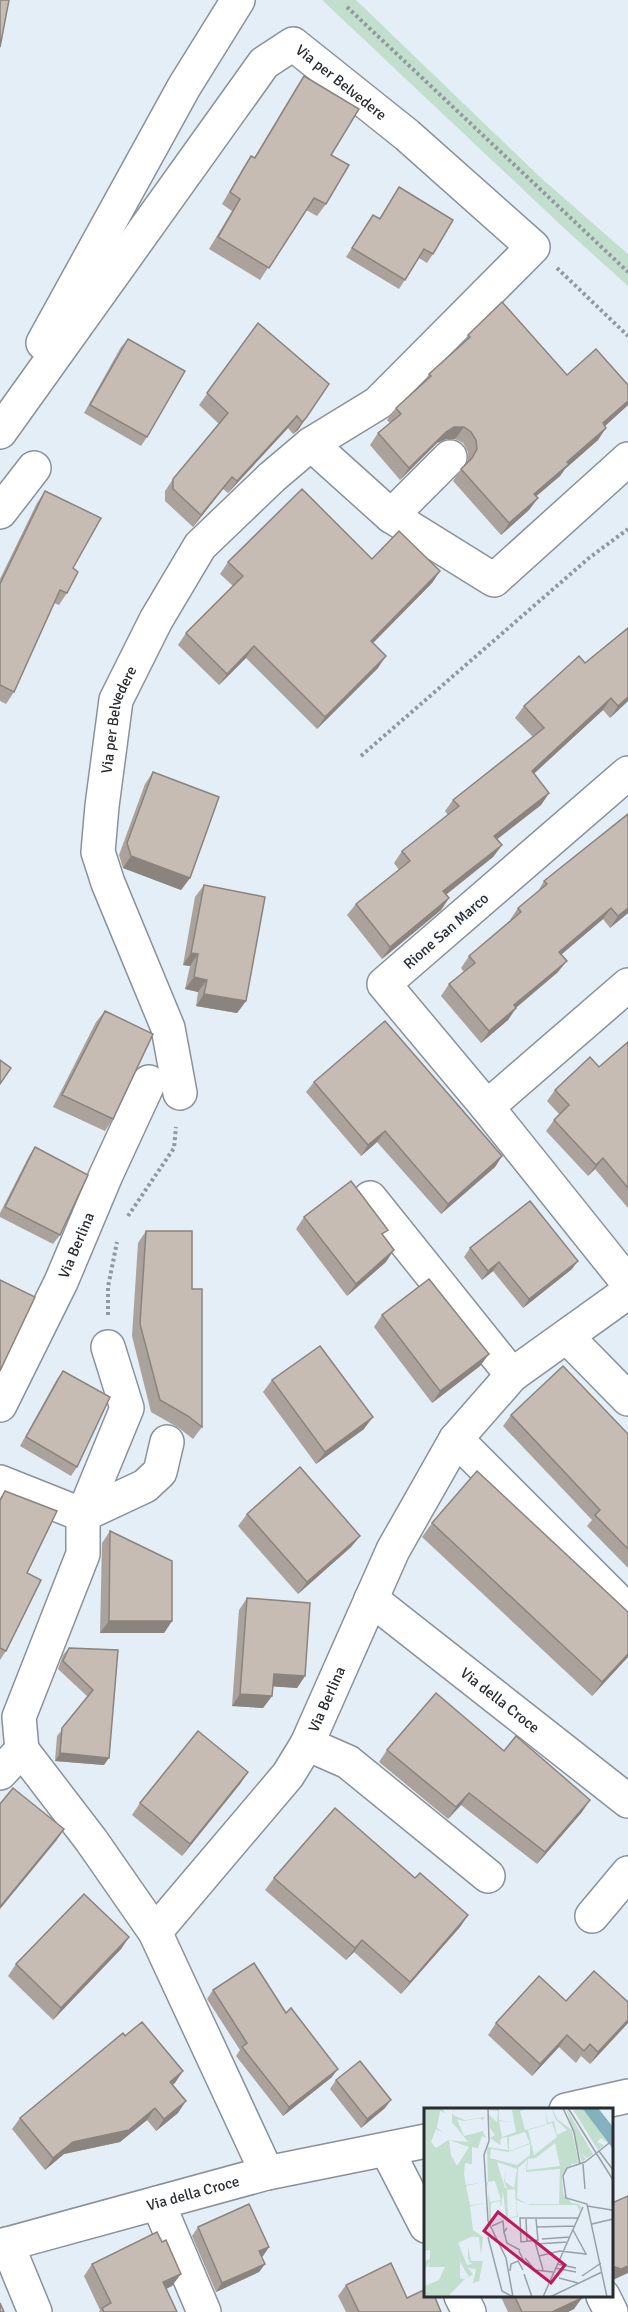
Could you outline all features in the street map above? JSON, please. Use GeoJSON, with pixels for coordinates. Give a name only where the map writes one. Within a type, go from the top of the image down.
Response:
{"type":"FeatureCollection","features":[{"type":"Feature","properties":{"kind":"street"},"geometry":{"type":"LineString","coordinates":[[0,424],[178,97],[238,0]]}},
{"type":"Feature","properties":{"kind":"street","name":"Via per Belvedere"},"geometry":{"type":"LineString","coordinates":[[0,432],[264,63],[293,44],[407,135],[532,247],[378,403],[311,444],[272,477],[200,546],[156,620],[116,700],[98,852],[108,883],[168,1028],[180,1093]]}},
{"type":"Feature","properties":{"kind":"street"},"geometry":{"type":"LineString","coordinates":[[311,444],[391,516],[494,580],[628,459]]}},
{"type":"Feature","properties":{"kind":"street"},"geometry":{"type":"LineString","coordinates":[[391,516],[450,458]]}},
{"type":"Feature","properties":{"kind":"street"},"geometry":{"type":"LineString","coordinates":[[0,512],[34,468]]}},
{"type":"Feature","properties":{"kind":"street","name":"Rione San Marco"},"geometry":{"type":"LineString","coordinates":[[628,773],[384,984],[487,1107],[628,1283]]}},
{"type":"Feature","properties":{"kind":"street"},"geometry":{"type":"LineString","coordinates":[[487,1107],[628,985]]}},
{"type":"Feature","properties":{"kind":"street","name":"Via Berlina"},"geometry":{"type":"LineString","coordinates":[[0,1405],[61,1282],[106,1175],[149,1082]]}},
{"type":"Feature","properties":{"kind":"street"},"geometry":{"type":"LineString","coordinates":[[370,1198],[512,1375],[628,1292]]}},
{"type":"Feature","properties":{"kind":"street"},"geometry":{"type":"LineString","coordinates":[[108,1347],[127,1408],[83,1515],[83,1554],[19,1717],[11,1761],[91,1840],[155,1932],[267,2173]]}},
{"type":"Feature","properties":{"kind":"street"},"geometry":{"type":"LineString","coordinates":[[577,1347],[628,1399]]}},
{"type":"Feature","properties":{"kind":"street","name":"Via Berlina"},"geometry":{"type":"LineString","coordinates":[[155,1932],[288,1775],[307,1744],[393,1550],[456,1439],[512,1375]]}},
{"type":"Feature","properties":{"kind":"street"},"geometry":{"type":"LineString","coordinates":[[456,1439],[628,1611]]}},
{"type":"Feature","properties":{"kind":"street"},"geometry":{"type":"LineString","coordinates":[[0,1482],[83,1515],[145,1486],[160,1472],[167,1442]]}},
{"type":"Feature","properties":{"kind":"street","name":"Via della Croce"},"geometry":{"type":"LineString","coordinates":[[371,1599],[628,1801]]}},
{"type":"Feature","properties":{"kind":"street"},"geometry":{"type":"LineString","coordinates":[[307,1744],[348,1762],[488,1876]]}},
{"type":"Feature","properties":{"kind":"street"},"geometry":{"type":"LineString","coordinates":[[592,1916],[628,1873]]}},
{"type":"Feature","properties":{"kind":"street"},"geometry":{"type":"LineString","coordinates":[[571,2108],[628,2096]]}},
{"type":"Feature","properties":{"kind":"street","name":"Via della Croce"},"geometry":{"type":"LineString","coordinates":[[4,2245],[267,2173],[424,2141]]}},
{"type":"Feature","properties":{"kind":"street"},"geometry":{"type":"LineString","coordinates":[[387,2150],[424,2222]]}},
{"type":"Feature","properties":{"kind":"street"},"geometry":{"type":"LineString","coordinates":[[158,2203],[204,2312]]}},
{"type":"Feature","properties":{"kind":"street"},"geometry":{"type":"LineString","coordinates":[[4,2245],[35,2312]]}},
{"type":"Feature","properties":{"kind":"street"},"geometry":{"type":"LineString","coordinates":[[461,2297],[469,2312]]}},
{"type":"Feature","properties":{"kind":"street"},"geometry":{"type":"LineString","coordinates":[[604,2297],[611,2312]]}},
{"type":"Feature","properties":{"kind":"path"},"geometry":{"type":"LineString","coordinates":[[348,7],[628,272]]}},
{"type":"Feature","properties":{"kind":"path"},"geometry":{"type":"LineString","coordinates":[[532,247],[628,336]]}},
{"type":"Feature","properties":{"kind":"path"},"geometry":{"type":"LineString","coordinates":[[361,756],[589,558],[628,529]]}},
{"type":"Feature","properties":{"kind":"path"},"geometry":{"type":"LineString","coordinates":[[125,1221],[174,1148],[180,1093]]}},
{"type":"Feature","properties":{"kind":"path"},"geometry":{"type":"LineString","coordinates":[[108,1347],[108,1287],[117,1241]]}},
{"type":"Feature","properties":{"kind":"green space"},"geometry":{"type":"Polygon","coordinates":[[[322,0],[356,0],[541,178],[628,254],[628,286],[566,230],[322,0]]]}},
{"type":"Feature","properties":{"kind":"building"},"geometry":{"type":"Polygon","coordinates":[[[0,0],[9,0],[0,47],[0,0]]]}},
{"type":"Feature","properties":{"kind":"building"},"geometry":{"type":"Polygon","coordinates":[[[304,76],[359,109],[331,155],[349,165],[326,204],[314,198],[269,268],[218,237],[240,199],[230,192],[251,156],[255,158],[304,76]]]}},
{"type":"Feature","properties":{"kind":"building"},"geometry":{"type":"Polygon","coordinates":[[[399,187],[453,220],[433,254],[424,249],[405,280],[352,248],[373,215],[380,219],[399,187]]]}},
{"type":"Feature","properties":{"kind":"building"},"geometry":{"type":"Polygon","coordinates":[[[502,302],[567,375],[596,349],[628,385],[628,401],[603,423],[606,428],[534,494],[538,498],[509,523],[461,469],[477,449],[476,440],[464,427],[454,427],[446,432],[409,468],[378,433],[401,414],[396,408],[470,337],[468,335],[502,302]]]}},
{"type":"Feature","properties":{"kind":"building"},"geometry":{"type":"Polygon","coordinates":[[[258,323],[329,384],[306,418],[302,422],[297,416],[237,481],[232,477],[201,515],[173,489],[173,479],[228,413],[207,393],[258,323]]]}},
{"type":"Feature","properties":{"kind":"building"},"geometry":{"type":"Polygon","coordinates":[[[128,339],[185,371],[147,437],[90,405],[128,339]]]}},
{"type":"Feature","properties":{"kind":"building"},"geometry":{"type":"Polygon","coordinates":[[[302,489],[372,559],[399,531],[440,571],[371,641],[386,656],[325,717],[254,646],[227,674],[186,633],[243,576],[228,562],[302,489]]]}},
{"type":"Feature","properties":{"kind":"building"},"geometry":{"type":"Polygon","coordinates":[[[45,491],[101,518],[73,568],[78,572],[67,593],[60,590],[14,692],[0,685],[0,584],[45,491]]]}},
{"type":"Feature","properties":{"kind":"building"},"geometry":{"type":"Polygon","coordinates":[[[628,628],[628,697],[618,706],[611,698],[532,771],[549,793],[494,836],[502,845],[443,891],[449,898],[390,947],[356,904],[410,861],[402,851],[459,806],[453,800],[544,728],[524,706],[579,656],[585,663],[628,628]]]}},
{"type":"Feature","properties":{"kind":"building"},"geometry":{"type":"Polygon","coordinates":[[[153,772],[219,797],[190,878],[131,856],[127,843],[153,772]]]}},
{"type":"Feature","properties":{"kind":"building"},"geometry":{"type":"Polygon","coordinates":[[[628,814],[628,908],[618,916],[611,908],[559,952],[567,961],[514,1005],[516,1008],[489,1031],[449,984],[475,963],[469,956],[521,912],[518,908],[547,884],[544,881],[628,814]]]}},
{"type":"Feature","properties":{"kind":"building"},"geometry":{"type":"Polygon","coordinates":[[[204,885],[265,897],[246,1001],[204,994],[207,980],[194,977],[198,954],[191,953],[204,885]]]}},
{"type":"Feature","properties":{"kind":"building"},"geometry":{"type":"Polygon","coordinates":[[[105,1011],[153,1034],[113,1119],[62,1095],[105,1011]]]}},
{"type":"Feature","properties":{"kind":"building"},"geometry":{"type":"Polygon","coordinates":[[[385,1021],[502,1156],[448,1204],[385,1131],[368,1145],[314,1082],[385,1021]]]}},
{"type":"Feature","properties":{"kind":"building"},"geometry":{"type":"Polygon","coordinates":[[[628,1042],[628,1188],[603,1158],[596,1165],[554,1120],[569,1105],[555,1090],[590,1057],[599,1067],[628,1042]]]}},
{"type":"Feature","properties":{"kind":"building"},"geometry":{"type":"Polygon","coordinates":[[[0,1060],[11,1068],[0,1084],[0,1060]]]}},
{"type":"Feature","properties":{"kind":"building"},"geometry":{"type":"Polygon","coordinates":[[[35,1147],[88,1175],[60,1235],[5,1207],[35,1147]]]}},
{"type":"Feature","properties":{"kind":"building"},"geometry":{"type":"Polygon","coordinates":[[[351,1181],[388,1230],[382,1234],[394,1250],[356,1284],[304,1217],[351,1181]]]}},
{"type":"Feature","properties":{"kind":"building"},"geometry":{"type":"Polygon","coordinates":[[[530,1201],[578,1261],[529,1299],[499,1262],[488,1271],[470,1248],[530,1201]]]}},
{"type":"Feature","properties":{"kind":"building"},"geometry":{"type":"Polygon","coordinates":[[[146,1231],[192,1231],[192,1289],[202,1289],[202,1427],[160,1400],[140,1324],[146,1231]]]}},
{"type":"Feature","properties":{"kind":"building"},"geometry":{"type":"Polygon","coordinates":[[[429,1279],[489,1354],[440,1391],[382,1315],[429,1279]]]}},
{"type":"Feature","properties":{"kind":"building"},"geometry":{"type":"Polygon","coordinates":[[[0,1280],[35,1297],[0,1371],[0,1280]]]}},
{"type":"Feature","properties":{"kind":"building"},"geometry":{"type":"Polygon","coordinates":[[[320,1346],[373,1417],[325,1452],[272,1380],[320,1346]]]}},
{"type":"Feature","properties":{"kind":"building"},"geometry":{"type":"Polygon","coordinates":[[[563,1366],[628,1434],[628,1549],[595,1515],[600,1510],[511,1415],[563,1366]]]}},
{"type":"Feature","properties":{"kind":"building"},"geometry":{"type":"Polygon","coordinates":[[[63,1371],[110,1397],[77,1467],[26,1437],[63,1371]]]}},
{"type":"Feature","properties":{"kind":"building"},"geometry":{"type":"Polygon","coordinates":[[[300,1467],[360,1536],[307,1582],[247,1514],[300,1467]]]}},
{"type":"Feature","properties":{"kind":"building"},"geometry":{"type":"Polygon","coordinates":[[[477,1471],[628,1612],[628,1654],[602,1682],[432,1523],[477,1471]]]}},
{"type":"Feature","properties":{"kind":"building"},"geometry":{"type":"Polygon","coordinates":[[[5,1491],[57,1511],[27,1573],[41,1580],[6,1651],[0,1648],[0,1501],[5,1491]]]}},
{"type":"Feature","properties":{"kind":"building"},"geometry":{"type":"Polygon","coordinates":[[[110,1531],[172,1561],[172,1621],[109,1621],[110,1531]]]}},
{"type":"Feature","properties":{"kind":"building"},"geometry":{"type":"Polygon","coordinates":[[[247,1598],[310,1603],[305,1676],[274,1674],[272,1696],[240,1694],[247,1598]]]}},
{"type":"Feature","properties":{"kind":"building"},"geometry":{"type":"Polygon","coordinates":[[[69,1648],[118,1650],[109,1758],[60,1753],[62,1728],[93,1690],[63,1661],[69,1648]]]}},
{"type":"Feature","properties":{"kind":"building"},"geometry":{"type":"Polygon","coordinates":[[[436,1693],[504,1751],[516,1736],[590,1800],[545,1852],[469,1793],[456,1807],[387,1750],[436,1693]]]}},
{"type":"Feature","properties":{"kind":"building"},"geometry":{"type":"Polygon","coordinates":[[[198,1731],[248,1772],[190,1844],[140,1803],[198,1731]]]}},
{"type":"Feature","properties":{"kind":"building"},"geometry":{"type":"Polygon","coordinates":[[[13,1788],[64,1829],[0,1907],[0,1804],[13,1788]]]}},
{"type":"Feature","properties":{"kind":"building"},"geometry":{"type":"Polygon","coordinates":[[[335,1808],[415,1878],[420,1873],[468,1915],[410,1982],[362,1940],[355,1948],[274,1878],[335,1808]]]}},
{"type":"Feature","properties":{"kind":"building"},"geometry":{"type":"Polygon","coordinates":[[[84,1894],[129,1937],[61,2008],[16,1964],[84,1894]]]}},
{"type":"Feature","properties":{"kind":"building"},"geometry":{"type":"Polygon","coordinates":[[[254,1963],[286,2013],[291,2008],[338,2069],[289,2107],[242,2047],[247,2043],[213,1990],[254,1963]]]}},
{"type":"Feature","properties":{"kind":"building"},"geometry":{"type":"Polygon","coordinates":[[[594,1971],[628,2002],[628,2020],[598,2052],[590,2044],[584,2051],[567,2035],[540,2064],[496,2023],[539,1976],[566,2001],[594,1971]]]}},
{"type":"Feature","properties":{"kind":"building"},"geometry":{"type":"Polygon","coordinates":[[[142,2022],[183,2071],[170,2082],[186,2101],[164,2119],[155,2108],[129,2130],[73,2142],[53,2158],[20,2118],[123,2033],[125,2036],[142,2022]]]}},
{"type":"Feature","properties":{"kind":"building"},"geometry":{"type":"Polygon","coordinates":[[[360,2061],[391,2100],[367,2119],[336,2080],[360,2061]]]}},
{"type":"Feature","properties":{"kind":"building"},"geometry":{"type":"Polygon","coordinates":[[[628,2196],[628,2266],[621,2269],[613,2266],[613,2203],[628,2196]]]}},
{"type":"Feature","properties":{"kind":"building"},"geometry":{"type":"Polygon","coordinates":[[[249,2204],[269,2247],[259,2251],[265,2264],[222,2283],[198,2227],[249,2204]]]}},
{"type":"Feature","properties":{"kind":"building"},"geometry":{"type":"Polygon","coordinates":[[[157,2232],[162,2242],[166,2240],[181,2274],[163,2282],[177,2312],[104,2312],[102,2308],[111,2303],[92,2264],[157,2232]]]}},
{"type":"Feature","properties":{"kind":"building"},"geometry":{"type":"Polygon","coordinates":[[[391,2263],[407,2298],[424,2290],[424,2297],[435,2297],[441,2312],[359,2312],[346,2285],[391,2263]]]}},
{"type":"Feature","properties":{"kind":"building"},"geometry":{"type":"Polygon","coordinates":[[[515,2297],[582,2298],[552,2312],[522,2312],[515,2297]]]}}]}
